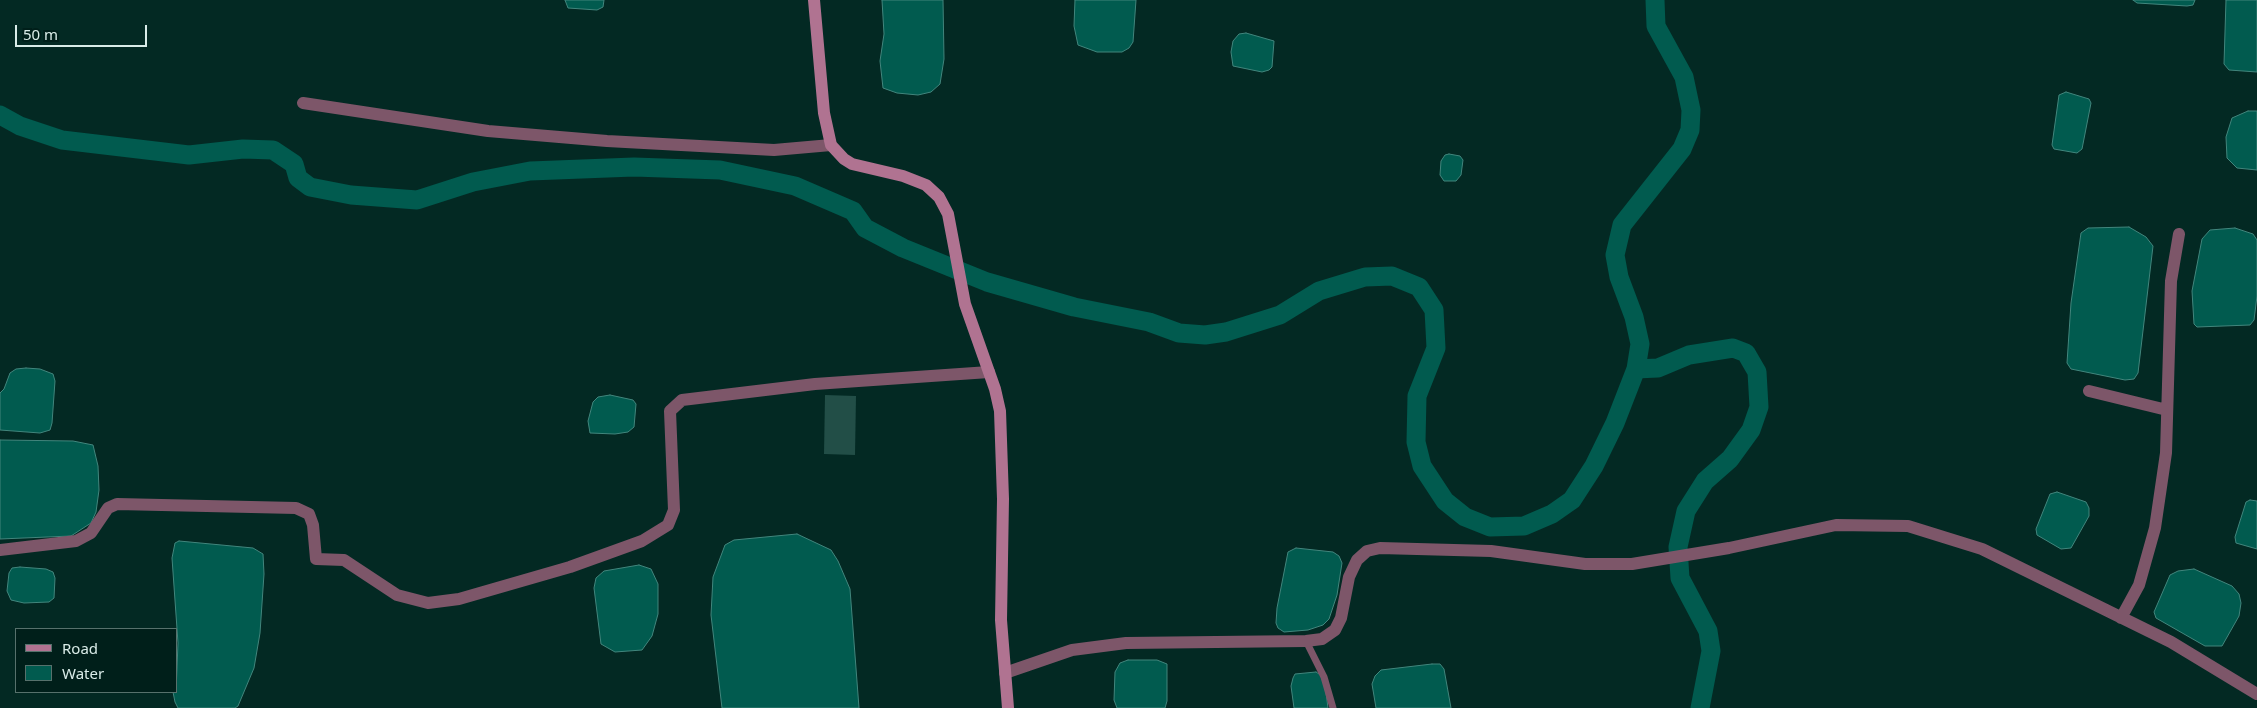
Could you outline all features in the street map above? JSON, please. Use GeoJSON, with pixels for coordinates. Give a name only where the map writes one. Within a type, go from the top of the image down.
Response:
{"type":"FeatureCollection","features":[{"type":"Feature","properties":{"kind":"street"},"geometry":{"type":"LineString","coordinates":[[814,0],[824,113],[831,145],[844,159],[860,167],[903,176],[926,185],[943,202],[948,214],[962,293],[970,322],[990,372],[999,401],[1002,422],[1001,589],[1008,708]]}},
{"type":"Feature","properties":{"kind":"street"},"geometry":{"type":"LineString","coordinates":[[303,103],[488,131],[607,141],[774,150],[831,145]]}},
{"type":"Feature","properties":{"kind":"street"},"geometry":{"type":"LineString","coordinates":[[2121,618],[2139,585],[2156,528],[2166,453],[2171,281],[2179,234]]}},
{"type":"Feature","properties":{"kind":"street"},"geometry":{"type":"LineString","coordinates":[[0,550],[76,541],[91,533],[108,508],[117,504],[296,508],[309,514],[313,525],[316,559],[344,560],[397,595],[428,603],[459,599],[570,567],[642,541],[668,525],[674,510],[670,410],[682,400],[814,384],[990,372]]}},
{"type":"Feature","properties":{"kind":"street"},"geometry":{"type":"LineString","coordinates":[[2089,391],[2167,410]]}},
{"type":"Feature","properties":{"kind":"street"},"geometry":{"type":"LineString","coordinates":[[1005,673],[1072,650],[1126,643],[1306,641],[1322,639],[1335,630],[1341,618],[1349,577],[1357,560],[1367,551],[1380,548],[1491,551],[1585,564],[1632,564],[1729,548],[1836,525],[1908,526],[1982,549],[2171,642],[2257,694]]}},
{"type":"Feature","properties":{"kind":"lane"},"geometry":{"type":"LineString","coordinates":[[1306,641],[1324,677],[1333,708]]}},
{"type":"Feature","properties":{"kind":"water"},"geometry":{"type":"Polygon","coordinates":[[[565,0],[604,0],[603,7],[597,10],[568,8],[565,0]]]}},
{"type":"Feature","properties":{"kind":"water"},"geometry":{"type":"Polygon","coordinates":[[[882,0],[943,0],[944,59],[940,84],[931,92],[918,95],[897,93],[883,88],[880,61],[884,34],[882,0]]]}},
{"type":"Feature","properties":{"kind":"water"},"geometry":{"type":"Polygon","coordinates":[[[1075,0],[1136,0],[1133,42],[1129,48],[1122,52],[1097,52],[1078,45],[1074,26],[1075,0]]]}},
{"type":"Feature","properties":{"kind":"water"},"geometry":{"type":"Polygon","coordinates":[[[2133,0],[2195,0],[2193,5],[2187,6],[2137,3],[2133,0]]]}},
{"type":"Feature","properties":{"kind":"water"},"geometry":{"type":"Polygon","coordinates":[[[2226,0],[2257,0],[2257,72],[2229,70],[2224,64],[2226,0]]]}},
{"type":"Feature","properties":{"kind":"water"},"geometry":{"type":"Polygon","coordinates":[[[1246,33],[1274,41],[1272,67],[1269,70],[1262,72],[1233,66],[1231,52],[1233,41],[1239,34],[1246,33]]]}},
{"type":"Feature","properties":{"kind":"water"},"geometry":{"type":"Polygon","coordinates":[[[2066,92],[2089,99],[2091,103],[2082,149],[2077,153],[2054,149],[2052,145],[2059,95],[2066,92]]]}},
{"type":"Feature","properties":{"kind":"water"},"geometry":{"type":"Polygon","coordinates":[[[2248,111],[2257,111],[2257,170],[2237,168],[2227,158],[2226,137],[2232,118],[2248,111]]]}},
{"type":"Feature","properties":{"kind":"water"},"geometry":{"type":"Polygon","coordinates":[[[1445,155],[1460,156],[1463,160],[1461,175],[1456,181],[1444,181],[1440,175],[1441,161],[1445,155]]]}},
{"type":"Feature","properties":{"kind":"water"},"geometry":{"type":"Polygon","coordinates":[[[2129,227],[2146,237],[2153,246],[2138,373],[2134,379],[2125,380],[2071,369],[2067,363],[2071,303],[2081,233],[2088,228],[2129,227]]]}},
{"type":"Feature","properties":{"kind":"water"},"geometry":{"type":"Polygon","coordinates":[[[2235,228],[2253,234],[2257,240],[2257,296],[2254,320],[2250,325],[2197,327],[2194,324],[2192,291],[2202,239],[2210,230],[2235,228]]]}},
{"type":"Feature","properties":{"kind":"water"},"geometry":{"type":"Polygon","coordinates":[[[16,369],[40,369],[53,374],[55,381],[50,430],[40,433],[0,430],[0,393],[4,389],[10,373],[16,369]]]}},
{"type":"Feature","properties":{"kind":"water"},"geometry":{"type":"Polygon","coordinates":[[[610,395],[633,400],[636,404],[634,427],[628,432],[615,434],[590,433],[588,421],[593,402],[598,397],[610,395]]]}},
{"type":"Feature","properties":{"kind":"water"},"geometry":{"type":"Polygon","coordinates":[[[0,440],[73,441],[93,445],[98,466],[99,490],[96,512],[91,523],[71,536],[0,539],[0,440]]]}},
{"type":"Feature","properties":{"kind":"water"},"geometry":{"type":"Polygon","coordinates":[[[2057,492],[2086,502],[2089,508],[2089,516],[2071,548],[2061,549],[2037,535],[2036,529],[2050,494],[2057,492]]]}},
{"type":"Feature","properties":{"kind":"water"},"geometry":{"type":"Polygon","coordinates":[[[2250,500],[2257,501],[2257,549],[2236,543],[2235,537],[2246,502],[2250,500]]]}},
{"type":"Feature","properties":{"kind":"water"},"geometry":{"type":"Polygon","coordinates":[[[797,534],[831,550],[850,589],[859,708],[722,708],[711,615],[713,577],[725,545],[734,540],[797,534]]]}},
{"type":"Feature","properties":{"kind":"water"},"geometry":{"type":"Polygon","coordinates":[[[179,541],[253,548],[263,554],[264,574],[260,633],[254,668],[238,706],[235,708],[178,708],[175,702],[173,693],[178,693],[178,628],[172,558],[175,543],[179,541]]]}},
{"type":"Feature","properties":{"kind":"water"},"geometry":{"type":"Polygon","coordinates":[[[1296,548],[1333,552],[1339,556],[1342,563],[1337,595],[1329,619],[1323,625],[1308,630],[1284,632],[1278,628],[1276,623],[1277,608],[1288,552],[1296,548]]]}},
{"type":"Feature","properties":{"kind":"water"},"geometry":{"type":"Polygon","coordinates":[[[639,565],[651,569],[658,584],[658,614],[652,636],[642,650],[615,652],[601,644],[594,588],[596,578],[604,571],[639,565]]]}},
{"type":"Feature","properties":{"kind":"water"},"geometry":{"type":"Polygon","coordinates":[[[12,568],[46,569],[53,572],[55,578],[54,598],[49,602],[24,603],[11,600],[7,591],[9,573],[12,568]]]}},
{"type":"Feature","properties":{"kind":"water"},"geometry":{"type":"Polygon","coordinates":[[[2194,569],[2232,586],[2239,594],[2241,603],[2239,616],[2222,646],[2205,646],[2156,618],[2154,612],[2170,575],[2178,571],[2194,569]]]}},
{"type":"Feature","properties":{"kind":"water"},"geometry":{"type":"Polygon","coordinates":[[[1128,660],[1157,660],[1167,664],[1167,701],[1165,708],[1117,708],[1114,700],[1115,672],[1120,663],[1128,660]]]}},
{"type":"Feature","properties":{"kind":"water"},"geometry":{"type":"Polygon","coordinates":[[[1440,664],[1444,669],[1451,708],[1376,708],[1372,684],[1375,676],[1381,670],[1440,664]]]}},
{"type":"Feature","properties":{"kind":"water"},"geometry":{"type":"Polygon","coordinates":[[[1316,672],[1322,676],[1325,685],[1328,708],[1294,708],[1291,686],[1295,674],[1316,672]]]}},
{"type":"Feature","properties":{"kind":"building"},"geometry":{"type":"Polygon","coordinates":[[[825,395],[856,396],[855,455],[824,454],[825,395]]]}},
{"type":"Feature","properties":{"kind":"waterway"},"geometry":{"type":"LineString","coordinates":[[0,115],[20,126],[62,140],[189,155],[243,149],[273,150],[294,164],[298,178],[310,187],[351,195],[417,200],[473,182],[530,171],[634,167],[720,170],[795,186],[853,211],[865,228],[903,248],[987,282],[1074,307],[1149,322],[1179,333],[1205,335],[1226,332],[1280,315],[1319,291],[1365,277],[1392,276],[1419,287],[1434,310],[1436,348],[1417,396],[1416,442],[1422,466],[1445,501],[1465,517],[1490,527],[1524,526],[1552,514],[1572,500],[1594,466],[1615,423],[1636,369],[1640,344],[1634,317],[1619,277],[1615,255],[1622,225],[1682,149],[1690,130],[1691,110],[1684,77],[1656,26],[1655,0]]}},
{"type":"Feature","properties":{"kind":"waterway"},"geometry":{"type":"LineString","coordinates":[[1636,369],[1658,368],[1689,355],[1733,348],[1746,353],[1757,372],[1759,407],[1751,430],[1730,459],[1705,481],[1686,511],[1678,547],[1680,578],[1708,631],[1711,651],[1700,708]]}}]}
